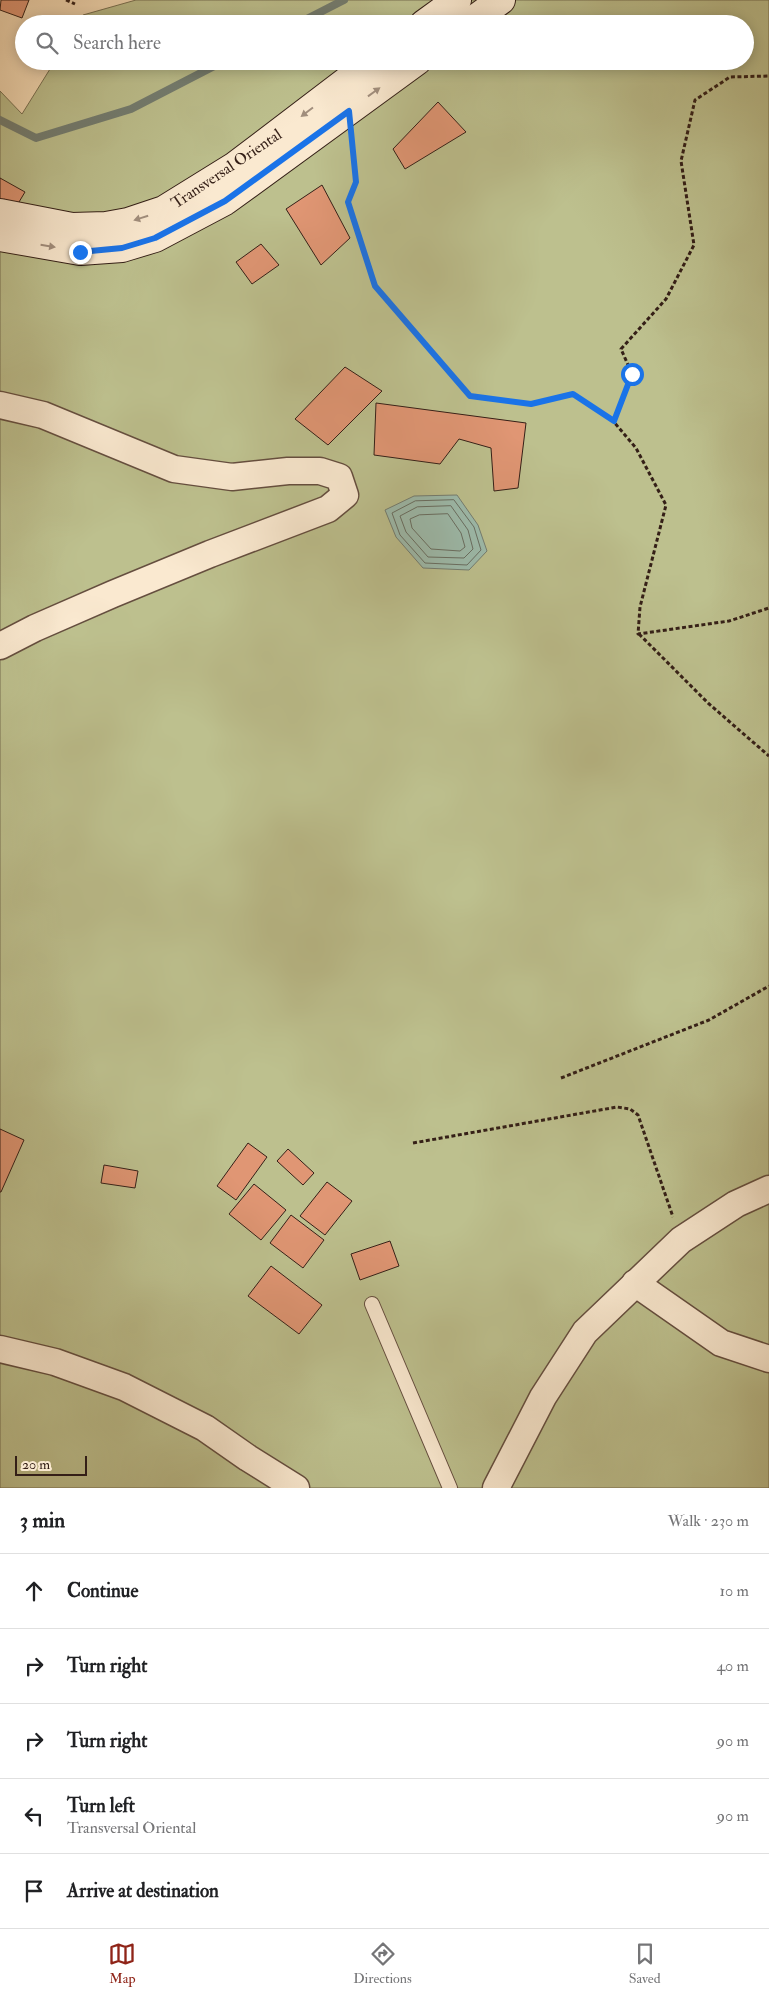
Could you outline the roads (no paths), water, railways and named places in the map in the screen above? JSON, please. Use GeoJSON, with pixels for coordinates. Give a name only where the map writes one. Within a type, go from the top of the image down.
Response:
{"type":"FeatureCollection","features":[{"type":"Feature","properties":{"kind":"main road"},"geometry":{"type":"LineString","coordinates":[[436,15],[457,0]]}},
{"type":"Feature","properties":{"kind":"main road"},"geometry":{"type":"LineString","coordinates":[[480,15],[500,0]]}},
{"type":"Feature","properties":{"kind":"main road","name":"Transversal Oriental"},"geometry":{"type":"LineString","coordinates":[[0,213],[72,228],[106,226],[128,222],[164,210],[235,166],[361,70]]}},
{"type":"Feature","properties":{"kind":"main road","name":"Transversal Oriental"},"geometry":{"type":"LineString","coordinates":[[0,237],[80,252],[122,248],[155,238],[225,201],[404,70]]}},
{"type":"Feature","properties":{"kind":"street"},"geometry":{"type":"LineString","coordinates":[[0,405],[42,415],[174,469],[232,477],[288,471],[320,471],[339,477],[345,495],[328,510],[210,554],[113,594],[35,628],[0,646]]}},
{"type":"Feature","properties":{"kind":"street"},"geometry":{"type":"LineString","coordinates":[[496,1488],[543,1397],[567,1357],[585,1332],[681,1240],[736,1204],[769,1189]]}},
{"type":"Feature","properties":{"kind":"street"},"geometry":{"type":"LineString","coordinates":[[635,1283],[721,1343],[769,1359]]}},
{"type":"Feature","properties":{"kind":"street"},"geometry":{"type":"LineString","coordinates":[[0,1349],[55,1362],[124,1387],[205,1428],[296,1488]]}},
{"type":"Feature","properties":{"kind":"lane"},"geometry":{"type":"LineString","coordinates":[[372,1304],[450,1488]]}},
{"type":"Feature","properties":{"kind":"water"},"geometry":{"type":"Polygon","coordinates":[[[457,495],[478,525],[487,551],[469,570],[423,568],[396,537],[385,510],[414,496],[457,495]]]}},
{"type":"Feature","properties":{"kind":"waterway"},"geometry":{"type":"LineString","coordinates":[[315,15],[344,0]]}},
{"type":"Feature","properties":{"kind":"waterway"},"geometry":{"type":"LineString","coordinates":[[0,120],[36,138],[131,109],[207,70]]}}]}
